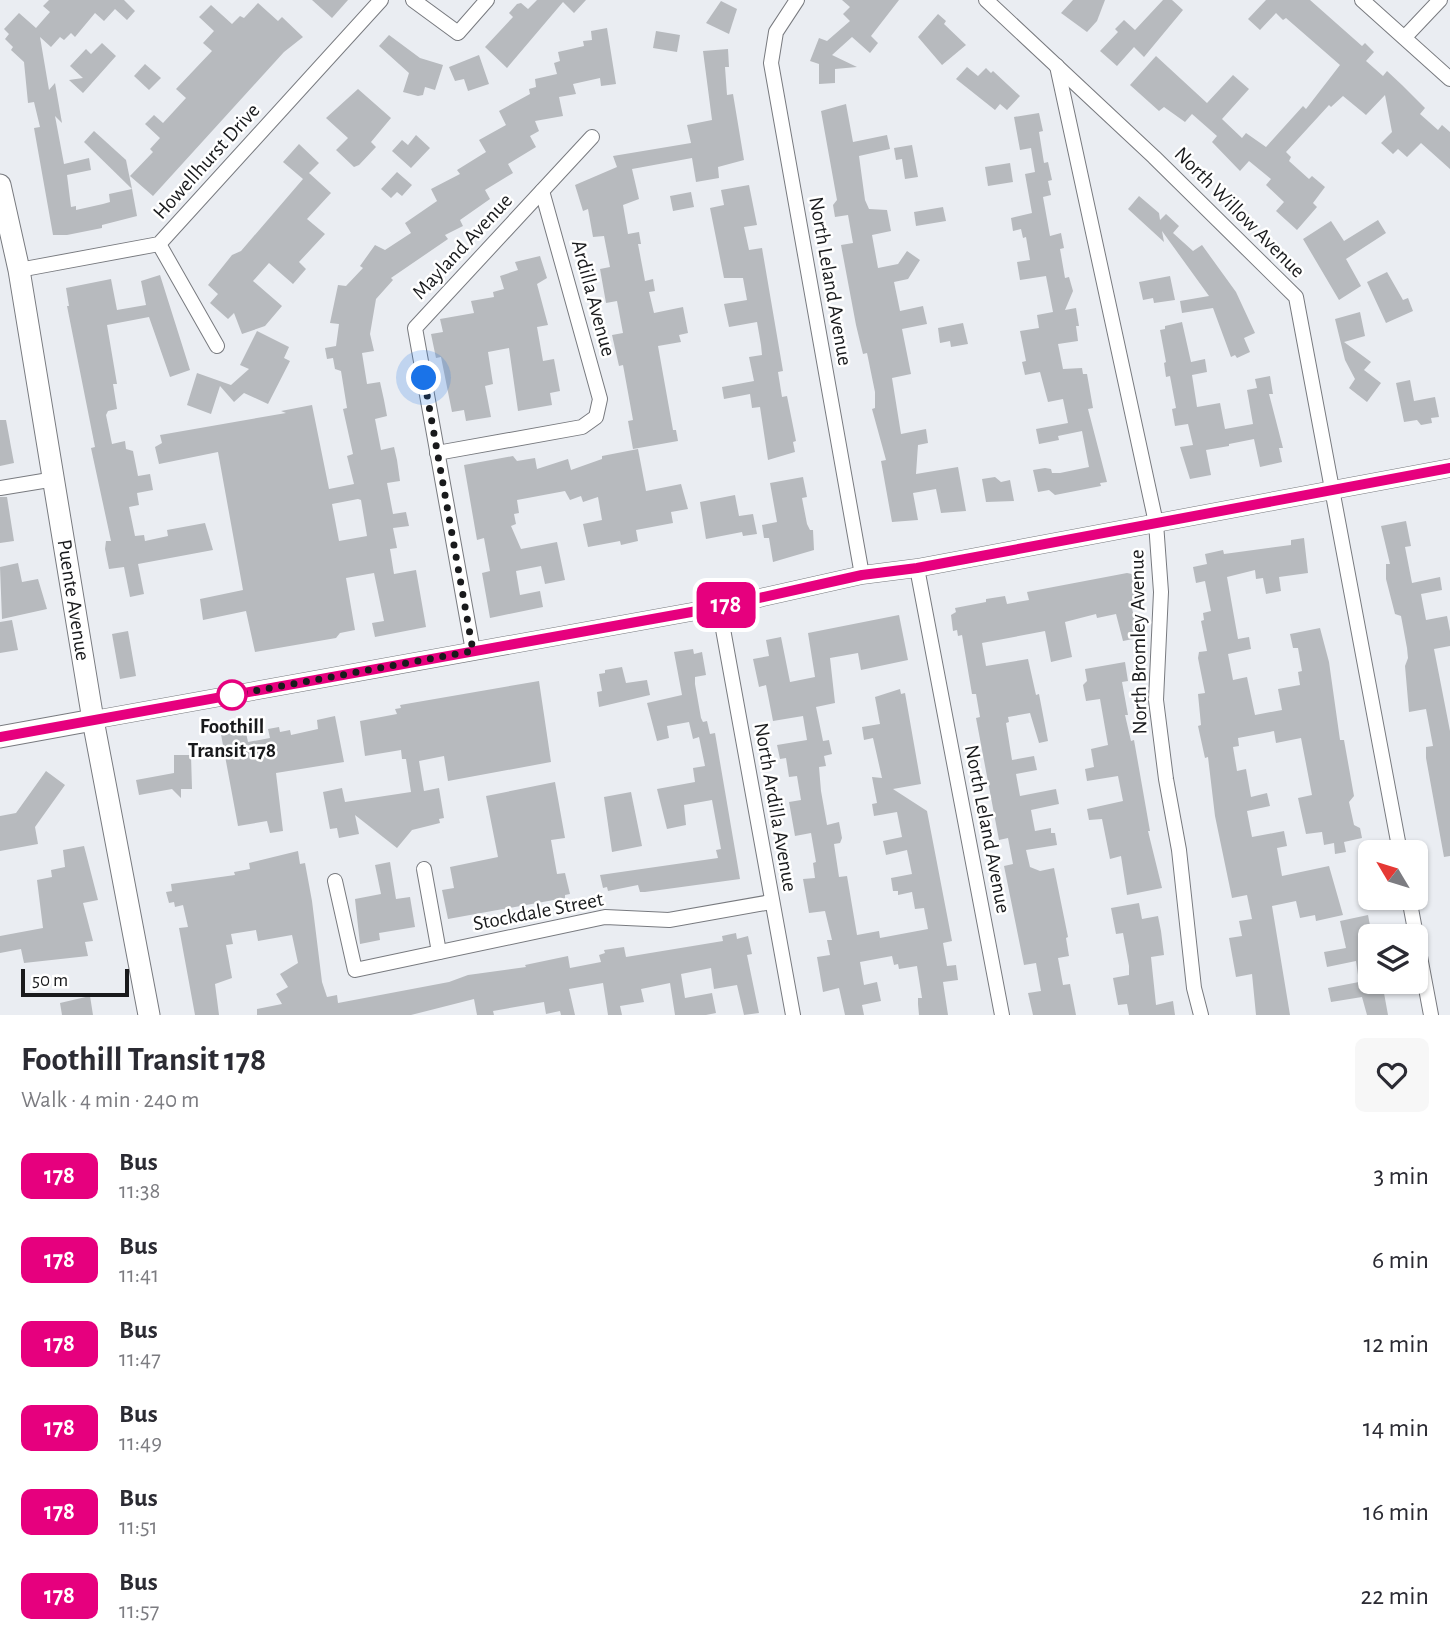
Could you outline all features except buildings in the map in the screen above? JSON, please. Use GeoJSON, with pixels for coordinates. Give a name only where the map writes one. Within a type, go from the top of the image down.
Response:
{"type":"FeatureCollection","features":[{"type":"Feature","properties":{"kind":"main road","name":"Puente Avenue"},"geometry":{"type":"LineString","coordinates":[[0,185],[19,271],[93,720],[149,1015]]}},
{"type":"Feature","properties":{"kind":"main road"},"geometry":{"type":"LineString","coordinates":[[0,737],[93,720]]}},
{"type":"Feature","properties":{"kind":"street","name":"Howellhurst Drive"},"geometry":{"type":"LineString","coordinates":[[19,271],[159,244],[381,0]]}},
{"type":"Feature","properties":{"kind":"street"},"geometry":{"type":"LineString","coordinates":[[413,0],[458,33],[486,0]]}},
{"type":"Feature","properties":{"kind":"street","name":"North Leland Avenue"},"geometry":{"type":"LineString","coordinates":[[797,0],[776,32],[771,63],[862,575]]}},
{"type":"Feature","properties":{"kind":"street","name":"North Willow Avenue"},"geometry":{"type":"LineString","coordinates":[[986,0],[1296,297],[1398,840]]}},
{"type":"Feature","properties":{"kind":"street"},"geometry":{"type":"LineString","coordinates":[[1362,0],[1450,79]]}},
{"type":"Feature","properties":{"kind":"street"},"geometry":{"type":"LineString","coordinates":[[1405,37],[1440,0]]}},
{"type":"Feature","properties":{"kind":"street","name":"North Bromley Avenue"},"geometry":{"type":"LineString","coordinates":[[1057,66],[1156,523],[1161,592],[1156,701],[1179,850],[1194,988],[1201,1015]]}},
{"type":"Feature","properties":{"kind":"street","name":"Mayland Avenue"},"geometry":{"type":"LineString","coordinates":[[473,651],[415,328],[592,136]]}},
{"type":"Feature","properties":{"kind":"street","name":"Ardilla Avenue"},"geometry":{"type":"LineString","coordinates":[[437,453],[582,427],[596,417],[600,399],[542,191]]}},
{"type":"Feature","properties":{"kind":"street"},"geometry":{"type":"LineString","coordinates":[[159,244],[216,346]]}},
{"type":"Feature","properties":{"kind":"street"},"geometry":{"type":"LineString","coordinates":[[93,720],[719,607],[862,575],[917,568],[1450,468]]}},
{"type":"Feature","properties":{"kind":"street"},"geometry":{"type":"LineString","coordinates":[[0,488],[55,479]]}},
{"type":"Feature","properties":{"kind":"street","name":"North Leland Avenue"},"geometry":{"type":"LineString","coordinates":[[917,568],[1002,1015]]}},
{"type":"Feature","properties":{"kind":"street","name":"North Ardilla Avenue"},"geometry":{"type":"LineString","coordinates":[[719,607],[793,1015]]}},
{"type":"Feature","properties":{"kind":"street"},"geometry":{"type":"LineString","coordinates":[[424,869],[439,951]]}},
{"type":"Feature","properties":{"kind":"street","name":"Stockdale Street"},"geometry":{"type":"LineString","coordinates":[[335,881],[355,970],[605,918],[669,920],[771,902]]}},
{"type":"Feature","properties":{"kind":"street"},"geometry":{"type":"LineString","coordinates":[[1411,910],[1431,1015]]}},
{"type":"Feature","properties":{"kind":"bus line","name":"178"},"geometry":{"type":"LineString","coordinates":[[0,737],[695,611],[862,575],[917,568],[1450,468]]}},
{"type":"Feature","properties":{"kind":"place","name":"Foothill Transit 178"},"geometry":{"type":"Point","coordinates":[232,695]}},
{"type":"Feature","properties":{"kind":"route"},"geometry":{"type":"LineString","coordinates":[[232,695],[473,651],[424,378]]}}]}
